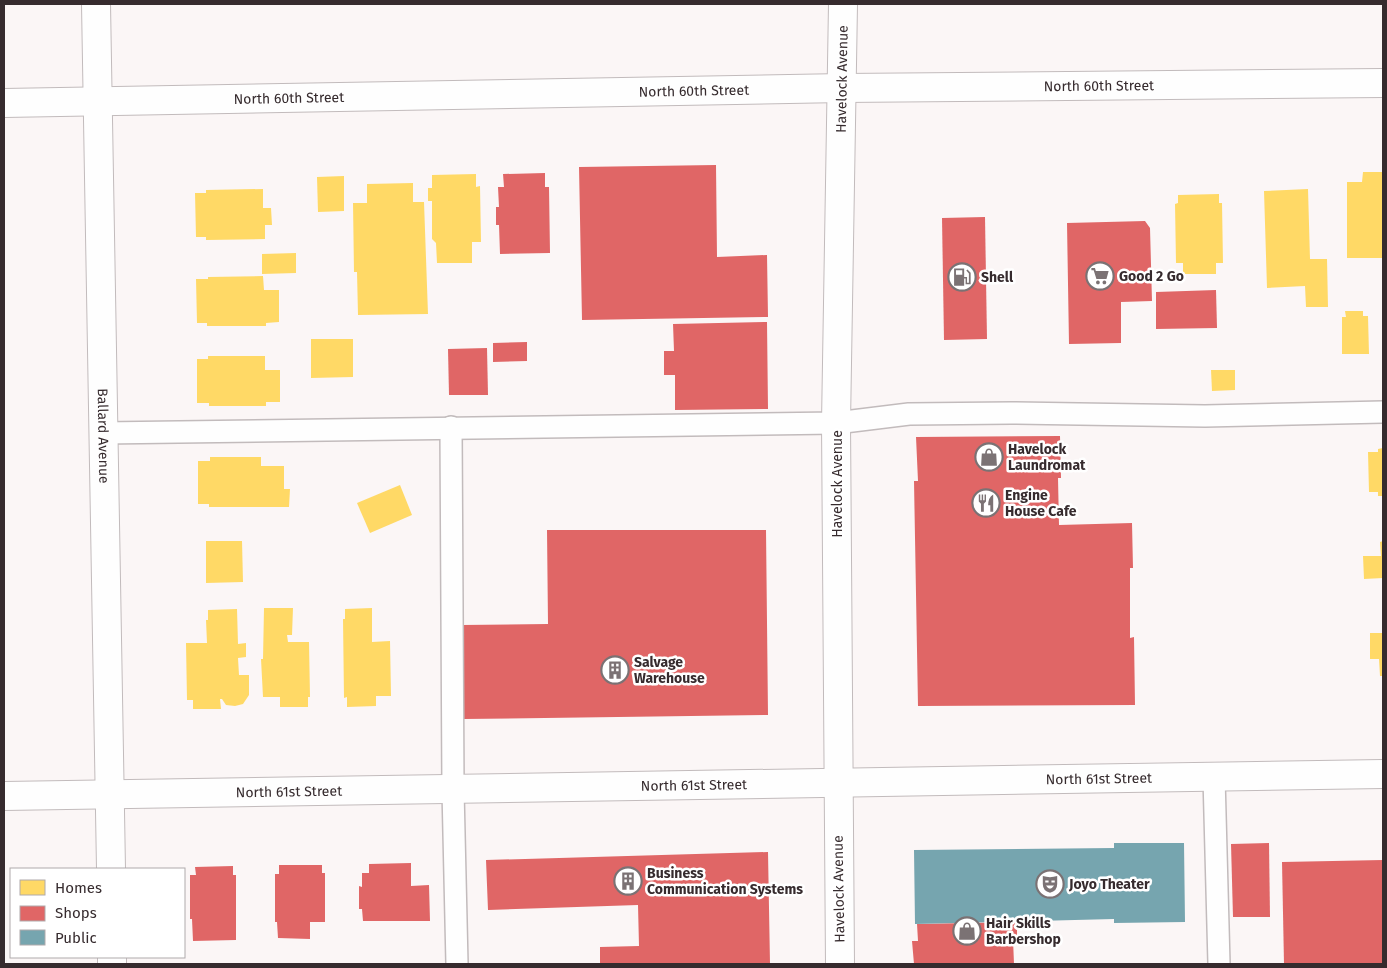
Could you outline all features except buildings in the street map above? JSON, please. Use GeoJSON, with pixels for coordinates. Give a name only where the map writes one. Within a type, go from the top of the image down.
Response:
{"type":"FeatureCollection","features":[{"type":"Feature","properties":{"kind":"street","name":"Ballard Avenue"},"geometry":{"type":"LineString","coordinates":[[96,4],[111,868]]}},
{"type":"Feature","properties":{"kind":"street","name":"Havelock Avenue"},"geometry":{"type":"LineString","coordinates":[[840,964],[836,423],[843,4]]}},
{"type":"Feature","properties":{"kind":"street","name":"North 60th Street"},"geometry":{"type":"LineString","coordinates":[[4,103],[843,88],[1383,82]]}},
{"type":"Feature","properties":{"kind":"street","name":"North 61st Street"},"geometry":{"type":"LineString","coordinates":[[4,796],[1383,774]]}},
{"type":"Feature","properties":{"kind":"lane"},"geometry":{"type":"LineString","coordinates":[[102,433],[836,423],[908,414],[1012,413],[1205,416],[1383,412]]}},
{"type":"Feature","properties":{"kind":"lane"},"geometry":{"type":"LineString","coordinates":[[451,428],[453,790],[457,964]]}},
{"type":"Feature","properties":{"kind":"lane"},"geometry":{"type":"LineString","coordinates":[[1214,777],[1219,964]]}},
{"type":"Feature","properties":{"kind":"place","name":"Good 2 Go"},"geometry":{"type":"Point","coordinates":[1100,276]}},
{"type":"Feature","properties":{"kind":"place","name":"Shell"},"geometry":{"type":"Point","coordinates":[962,277]}},
{"type":"Feature","properties":{"kind":"place","name":"Havelock Laundromat"},"geometry":{"type":"Point","coordinates":[989,457]}},
{"type":"Feature","properties":{"kind":"place","name":"Engine House Cafe"},"geometry":{"type":"Point","coordinates":[986,503]}},
{"type":"Feature","properties":{"kind":"place","name":"Salvage Warehouse"},"geometry":{"type":"Point","coordinates":[615,670]}},
{"type":"Feature","properties":{"kind":"place","name":"Business Communication Systems"},"geometry":{"type":"Point","coordinates":[628,881]}},
{"type":"Feature","properties":{"kind":"place","name":"Joyo Theater"},"geometry":{"type":"Point","coordinates":[1050,884]}},
{"type":"Feature","properties":{"kind":"place","name":"Hair Skills Barbershop"},"geometry":{"type":"Point","coordinates":[967,931]}}]}
